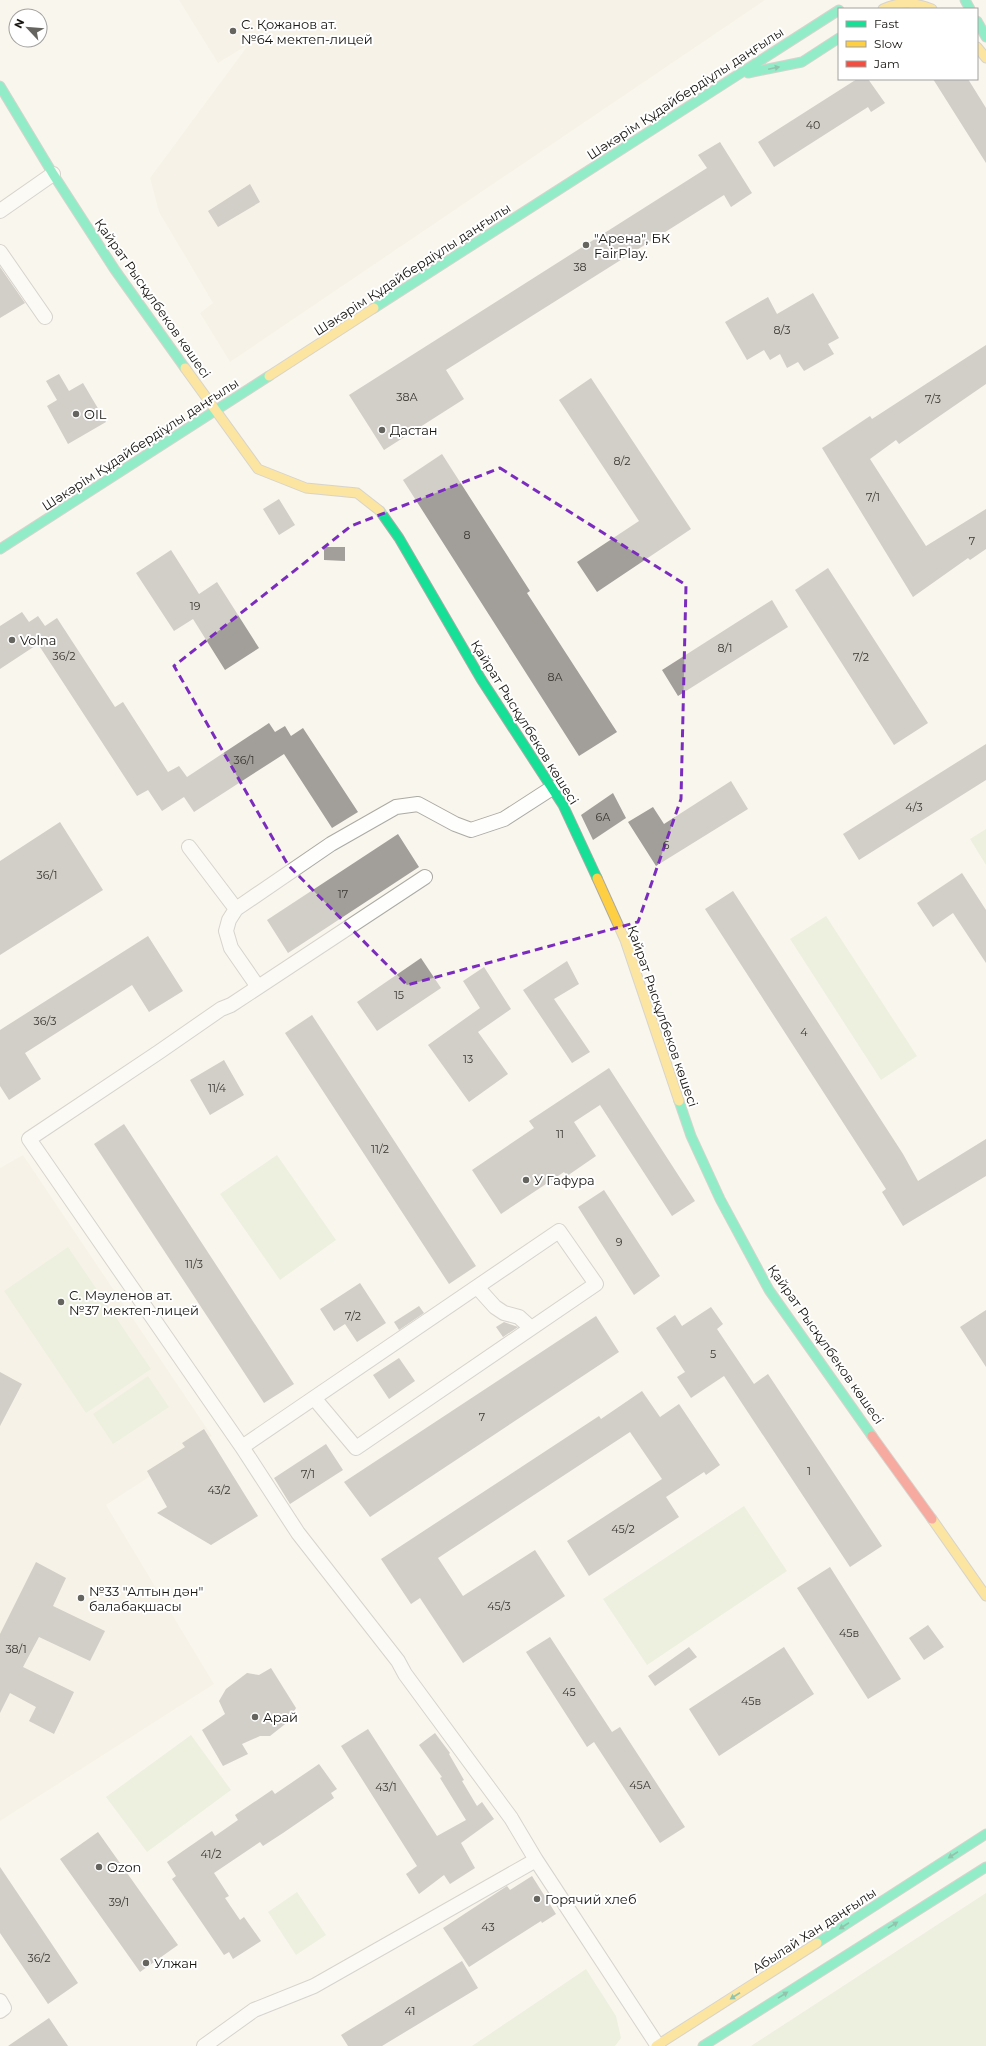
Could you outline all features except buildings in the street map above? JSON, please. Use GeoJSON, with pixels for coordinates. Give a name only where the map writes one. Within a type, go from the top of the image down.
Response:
{"type":"FeatureCollection","features":[{"type":"Feature","properties":{"kind":"main road"},"geometry":{"type":"LineString","coordinates":[[885,8],[899,2],[919,3],[930,8]]}},
{"type":"Feature","properties":{"kind":"main road","name":"Шәкәрім Құдайбердіұлы даңғылы"},"geometry":{"type":"LineString","coordinates":[[841,8],[849,3]]}},
{"type":"Feature","properties":{"kind":"main road","name":"Шәкәрім Құдайбердіұлы даңғылы"},"geometry":{"type":"LineString","coordinates":[[0,550],[838,10]]}},
{"type":"Feature","properties":{"kind":"main road"},"geometry":{"type":"LineString","coordinates":[[978,23],[986,37]]}},
{"type":"Feature","properties":{"kind":"main road"},"geometry":{"type":"LineString","coordinates":[[736,76],[802,62],[838,39]]}},
{"type":"Feature","properties":{"kind":"main road"},"geometry":{"type":"LineString","coordinates":[[978,48],[986,58]]}},
{"type":"Feature","properties":{"kind":"main road","name":"Қайрат Рысқұлбеков көшесі"},"geometry":{"type":"LineString","coordinates":[[0,86],[53,174],[115,270],[258,470],[306,488],[357,493],[378,508],[398,538],[481,679],[563,805],[625,940],[691,1136],[720,1199],[747,1251],[769,1290],[986,1596]]}},
{"type":"Feature","properties":{"kind":"main road","name":"Абылай Хан даңғылы"},"geometry":{"type":"LineString","coordinates":[[658,2046],[986,1834]]}},
{"type":"Feature","properties":{"kind":"main road"},"geometry":{"type":"LineString","coordinates":[[703,2046],[986,1867]]}},
{"type":"Feature","properties":{"kind":"street"},"geometry":{"type":"LineString","coordinates":[[0,212],[53,174]]}},
{"type":"Feature","properties":{"kind":"street"},"geometry":{"type":"LineString","coordinates":[[0,252],[45,317]]}},
{"type":"Feature","properties":{"kind":"street"},"geometry":{"type":"LineString","coordinates":[[258,987],[231,948],[226,931],[229,920],[236,909],[331,844],[396,807],[418,804],[455,824],[471,830],[504,819],[552,788]]}},
{"type":"Feature","properties":{"kind":"street"},"geometry":{"type":"LineString","coordinates":[[189,847],[236,909]]}},
{"type":"Feature","properties":{"kind":"street"},"geometry":{"type":"LineString","coordinates":[[426,877],[231,1005],[220,1009],[160,1052],[29,1139],[242,1447],[298,1533],[398,1661],[405,1674],[488,1784],[658,2046]]}},
{"type":"Feature","properties":{"kind":"street"},"geometry":{"type":"LineString","coordinates":[[242,1447],[559,1231],[596,1284],[356,1448],[314,1398]]}},
{"type":"Feature","properties":{"kind":"street"},"geometry":{"type":"LineString","coordinates":[[477,1287],[495,1307],[504,1313],[519,1318],[531,1328]]}},
{"type":"Feature","properties":{"kind":"street"},"geometry":{"type":"LineString","coordinates":[[204,2046],[254,2010],[314,1986],[536,1860]]}},
{"type":"Feature","properties":{"kind":"street"},"geometry":{"type":"LineString","coordinates":[[0,2001],[4,2008],[0,2011]]}},
{"type":"Feature","properties":{"kind":"highlighted area"},"geometry":{"type":"Polygon","coordinates":[[[500,468],[686,585],[681,799],[638,922],[407,985],[288,865],[174,666],[351,526],[500,468]]]}},
{"type":"Feature","properties":{"kind":"shaded area"},"geometry":{"type":"Polygon","coordinates":[[[179,0],[765,0],[230,362],[200,313],[213,303],[159,212],[150,178],[249,44],[218,63],[179,0]]]}},
{"type":"Feature","properties":{"kind":"shaded area"},"geometry":{"type":"Polygon","coordinates":[[[23,1155],[212,1436],[106,1505],[214,1684],[0,1821],[0,1168],[23,1155]]]}},
{"type":"Feature","properties":{"kind":"green space"},"geometry":{"type":"Polygon","coordinates":[[[986,829],[986,865],[970,839],[986,829]]]}},
{"type":"Feature","properties":{"kind":"green space"},"geometry":{"type":"Polygon","coordinates":[[[826,916],[917,1056],[881,1080],[790,939],[826,916]]]}},
{"type":"Feature","properties":{"kind":"green space"},"geometry":{"type":"Polygon","coordinates":[[[277,1155],[336,1240],[280,1280],[220,1194],[277,1155]]]}},
{"type":"Feature","properties":{"kind":"green space"},"geometry":{"type":"Polygon","coordinates":[[[68,1247],[151,1369],[86,1413],[4,1291],[68,1247]]]}},
{"type":"Feature","properties":{"kind":"green space"},"geometry":{"type":"Polygon","coordinates":[[[148,1376],[169,1407],[113,1444],[93,1414],[148,1376]]]}},
{"type":"Feature","properties":{"kind":"green space"},"geometry":{"type":"Polygon","coordinates":[[[744,1506],[787,1571],[647,1665],[603,1599],[744,1506]]]}},
{"type":"Feature","properties":{"kind":"green space"},"geometry":{"type":"Polygon","coordinates":[[[191,1735],[231,1790],[147,1852],[106,1797],[191,1735]]]}},
{"type":"Feature","properties":{"kind":"green space"},"geometry":{"type":"Polygon","coordinates":[[[297,1892],[326,1935],[296,1955],[268,1912],[297,1892]]]}},
{"type":"Feature","properties":{"kind":"green space"},"geometry":{"type":"Polygon","coordinates":[[[986,1893],[986,2046],[751,2046],[986,1893]]]}},
{"type":"Feature","properties":{"kind":"green space"},"geometry":{"type":"Polygon","coordinates":[[[586,1969],[616,2016],[621,2038],[615,2046],[472,2046],[586,1969]]]}},
{"type":"Feature","properties":{"kind":"traffic: fast"},"geometry":{"type":"LineString","coordinates":[[965,0],[969,8]]}},
{"type":"Feature","properties":{"kind":"traffic: fast"},"geometry":{"type":"LineString","coordinates":[[374,308],[838,11]]}},
{"type":"Feature","properties":{"kind":"traffic: fast"},"geometry":{"type":"LineString","coordinates":[[978,23],[986,37]]}},
{"type":"Feature","properties":{"kind":"traffic: fast"},"geometry":{"type":"LineString","coordinates":[[748,73],[802,62],[838,39]]}},
{"type":"Feature","properties":{"kind":"traffic: fast"},"geometry":{"type":"LineString","coordinates":[[0,86],[53,174],[115,270],[185,368]]}},
{"type":"Feature","properties":{"kind":"traffic: fast"},"geometry":{"type":"LineString","coordinates":[[0,549],[269,376]]}},
{"type":"Feature","properties":{"kind":"traffic: fast"},"geometry":{"type":"LineString","coordinates":[[380,511],[399,538],[481,679],[563,805],[597,878]]}},
{"type":"Feature","properties":{"kind":"traffic: fast"},"geometry":{"type":"LineString","coordinates":[[679,1101],[691,1136],[720,1199],[769,1290],[872,1436]]}},
{"type":"Feature","properties":{"kind":"traffic: fast"},"geometry":{"type":"LineString","coordinates":[[817,1943],[986,1834]]}},
{"type":"Feature","properties":{"kind":"traffic: fast"},"geometry":{"type":"LineString","coordinates":[[703,2046],[986,1867]]}},
{"type":"Feature","properties":{"kind":"traffic: slow"},"geometry":{"type":"LineString","coordinates":[[885,8],[908,3],[929,8]]}},
{"type":"Feature","properties":{"kind":"traffic: slow"},"geometry":{"type":"LineString","coordinates":[[978,48],[986,58]]}},
{"type":"Feature","properties":{"kind":"traffic: slow"},"geometry":{"type":"LineString","coordinates":[[269,376],[374,308]]}},
{"type":"Feature","properties":{"kind":"traffic: slow"},"geometry":{"type":"LineString","coordinates":[[185,368],[258,469],[306,488],[357,493],[380,511]]}},
{"type":"Feature","properties":{"kind":"traffic: slow"},"geometry":{"type":"LineString","coordinates":[[597,878],[625,940],[679,1101]]}},
{"type":"Feature","properties":{"kind":"traffic: slow"},"geometry":{"type":"LineString","coordinates":[[932,1519],[986,1596]]}},
{"type":"Feature","properties":{"kind":"traffic: slow"},"geometry":{"type":"LineString","coordinates":[[656,2046],[817,1943]]}},
{"type":"Feature","properties":{"kind":"traffic: jam"},"geometry":{"type":"LineString","coordinates":[[872,1436],[932,1519]]}},
{"type":"Feature","properties":{"kind":"place","name":"С. Қожанов ат. №64 мектеп-лицей"},"geometry":{"type":"Point","coordinates":[233,31]}},
{"type":"Feature","properties":{"kind":"place","name":"\"Арена\", БК FairPlay."},"geometry":{"type":"Point","coordinates":[586,245]}},
{"type":"Feature","properties":{"kind":"place","name":"OIL"},"geometry":{"type":"Point","coordinates":[76,414]}},
{"type":"Feature","properties":{"kind":"place","name":"Дастан"},"geometry":{"type":"Point","coordinates":[382,430]}},
{"type":"Feature","properties":{"kind":"place","name":"Volna"},"geometry":{"type":"Point","coordinates":[12,640]}},
{"type":"Feature","properties":{"kind":"place","name":"У Гафура"},"geometry":{"type":"Point","coordinates":[526,1180]}},
{"type":"Feature","properties":{"kind":"place","name":"С. Мәуленов ат. №37 мектеп-лицей"},"geometry":{"type":"Point","coordinates":[61,1302]}},
{"type":"Feature","properties":{"kind":"place","name":"№33 \"Алтын дән\" балабақшасы"},"geometry":{"type":"Point","coordinates":[81,1598]}},
{"type":"Feature","properties":{"kind":"place","name":"Арай"},"geometry":{"type":"Point","coordinates":[255,1717]}},
{"type":"Feature","properties":{"kind":"place","name":"Ozon"},"geometry":{"type":"Point","coordinates":[99,1867]}},
{"type":"Feature","properties":{"kind":"place","name":"Горячий хлеб"},"geometry":{"type":"Point","coordinates":[537,1899]}},
{"type":"Feature","properties":{"kind":"place","name":"Улжан"},"geometry":{"type":"Point","coordinates":[146,1963]}}]}
